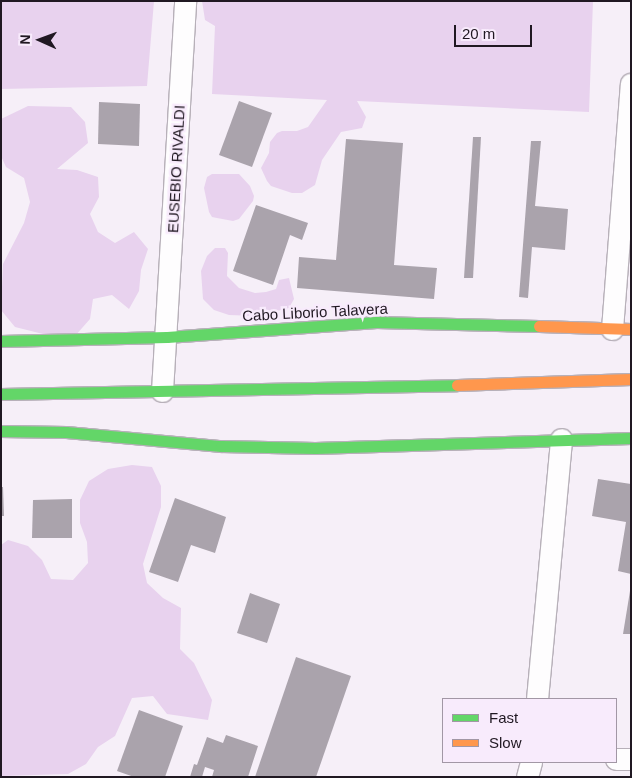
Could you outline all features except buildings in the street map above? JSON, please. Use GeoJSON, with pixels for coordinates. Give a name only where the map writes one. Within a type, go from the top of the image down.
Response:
{"type":"FeatureCollection","features":[{"type":"Feature","properties":{"kind":"main road","name":"Cabo Liborio Talavera"},"geometry":{"type":"LineString","coordinates":[[1,342],[167,337],[376,322],[621,329]]}},
{"type":"Feature","properties":{"kind":"main road"},"geometry":{"type":"LineString","coordinates":[[1,394],[330,389],[631,379]]}},
{"type":"Feature","properties":{"kind":"main road"},"geometry":{"type":"LineString","coordinates":[[1,431],[66,432],[221,446],[315,448],[631,438]]}},
{"type":"Feature","properties":{"kind":"street","name":"EUSEBIO RIVALDI"},"geometry":{"type":"LineString","coordinates":[[162,391],[167,337],[186,1]]}},
{"type":"Feature","properties":{"kind":"street"},"geometry":{"type":"LineString","coordinates":[[621,329],[631,84]]}},
{"type":"Feature","properties":{"kind":"street"},"geometry":{"type":"LineString","coordinates":[[537,698],[561,439]]}},
{"type":"Feature","properties":{"kind":"street"},"geometry":{"type":"LineString","coordinates":[[617,759],[631,759]]}},
{"type":"Feature","properties":{"kind":"street"},"geometry":{"type":"LineString","coordinates":[[527,777],[531,763]]}},
{"type":"Feature","properties":{"kind":"shaded area"},"geometry":{"type":"Polygon","coordinates":[[[1,1],[154,1],[147,86],[1,89],[1,1]]]}},
{"type":"Feature","properties":{"kind":"shaded area"},"geometry":{"type":"Polygon","coordinates":[[[202,1],[593,1],[589,112],[357,101],[366,117],[362,128],[341,132],[322,160],[315,185],[302,193],[292,193],[271,186],[261,168],[269,153],[270,142],[277,133],[282,131],[297,131],[308,127],[327,100],[212,94],[215,26],[205,20],[202,1]]]}},
{"type":"Feature","properties":{"kind":"shaded area"},"geometry":{"type":"Polygon","coordinates":[[[28,106],[71,107],[85,122],[88,143],[57,169],[77,170],[98,177],[99,197],[90,214],[98,232],[115,243],[134,232],[148,249],[141,270],[139,291],[129,309],[112,295],[93,299],[90,319],[75,336],[55,337],[15,327],[1,310],[3,264],[24,223],[30,202],[24,178],[6,167],[1,156],[1,119],[28,106]]]}},
{"type":"Feature","properties":{"kind":"shaded area"},"geometry":{"type":"Polygon","coordinates":[[[212,174],[239,174],[250,186],[254,196],[253,201],[239,219],[233,221],[212,217],[209,212],[204,188],[207,177],[212,174]]]}},
{"type":"Feature","properties":{"kind":"shaded area"},"geometry":{"type":"Polygon","coordinates":[[[215,248],[225,248],[228,253],[227,276],[239,288],[255,293],[266,292],[276,289],[279,280],[289,278],[294,299],[289,308],[257,316],[229,315],[214,310],[203,299],[201,271],[207,256],[215,248]]]}},
{"type":"Feature","properties":{"kind":"shaded area"},"geometry":{"type":"Polygon","coordinates":[[[132,465],[152,467],[161,486],[161,507],[143,564],[147,583],[163,598],[181,608],[180,649],[194,663],[212,700],[208,720],[167,714],[153,696],[132,698],[115,736],[98,747],[86,764],[68,774],[1,776],[1,545],[8,540],[28,546],[42,560],[51,579],[73,580],[88,563],[87,542],[80,523],[80,500],[89,481],[108,469],[132,465]]]}},
{"type":"Feature","properties":{"kind":"traffic: fast"},"geometry":{"type":"LineString","coordinates":[[1,341],[167,337],[376,322],[539,326]]}},
{"type":"Feature","properties":{"kind":"traffic: fast"},"geometry":{"type":"LineString","coordinates":[[1,394],[457,385]]}},
{"type":"Feature","properties":{"kind":"traffic: fast"},"geometry":{"type":"LineString","coordinates":[[1,431],[66,432],[221,446],[315,448],[631,438]]}},
{"type":"Feature","properties":{"kind":"traffic: slow"},"geometry":{"type":"LineString","coordinates":[[539,326],[631,329]]}},
{"type":"Feature","properties":{"kind":"traffic: slow"},"geometry":{"type":"LineString","coordinates":[[457,385],[631,379]]}}]}
